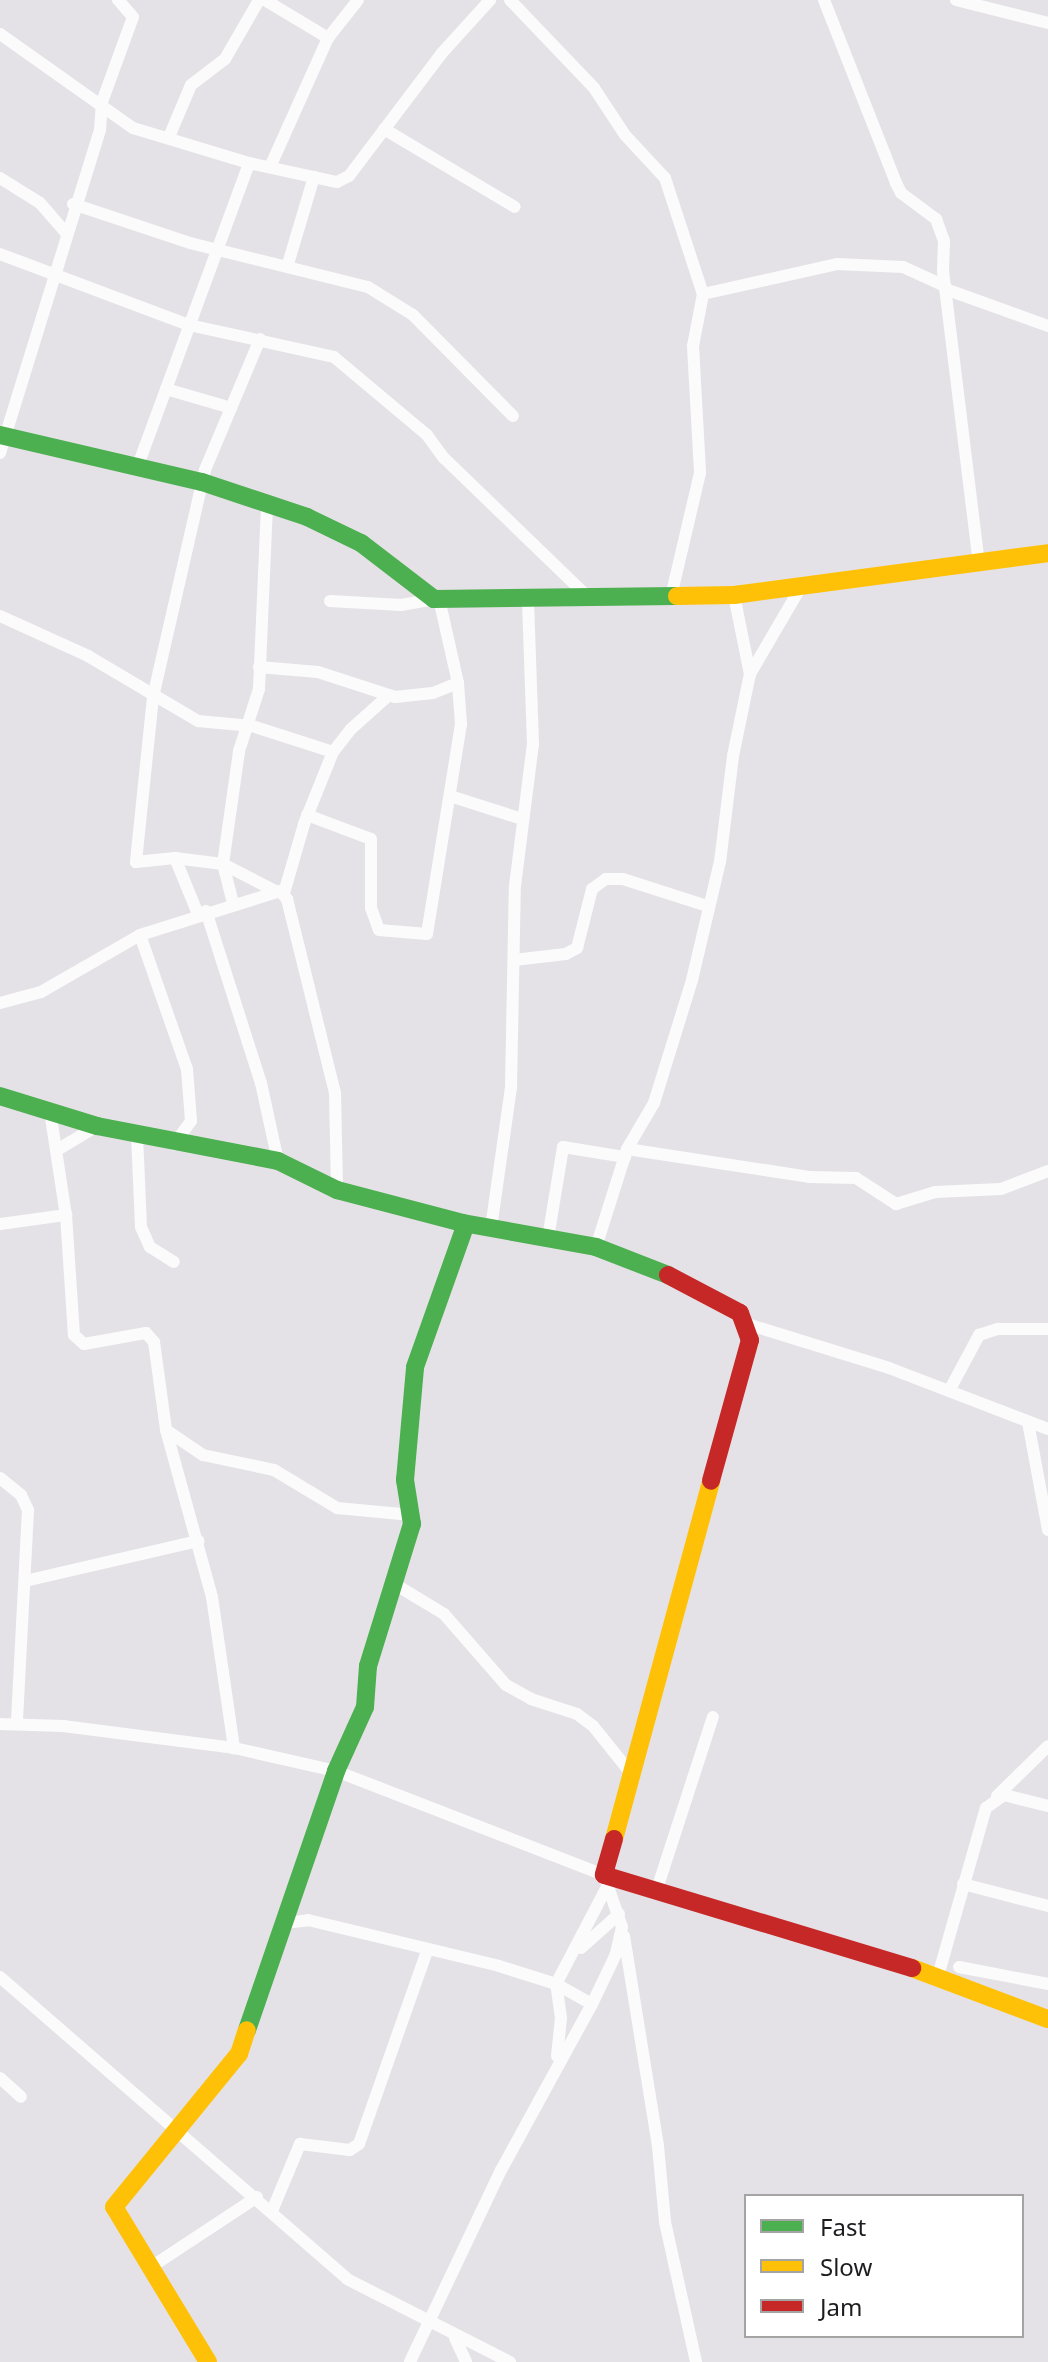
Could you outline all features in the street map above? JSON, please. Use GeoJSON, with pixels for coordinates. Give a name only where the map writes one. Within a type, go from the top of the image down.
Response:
{"type":"FeatureCollection","features":[{"type":"Feature","properties":{"kind":"street"},"geometry":{"type":"LineString","coordinates":[[118,0],[133,17],[102,102],[100,130],[73,204],[1,441],[202,482],[267,503],[361,543],[436,599],[458,683],[461,724],[430,930],[421,936],[376,927],[370,890],[371,839],[307,815]]}},
{"type":"Feature","properties":{"kind":"street"},"geometry":{"type":"LineString","coordinates":[[169,137],[191,85],[225,59],[262,0],[328,38]]}},
{"type":"Feature","properties":{"kind":"street"},"geometry":{"type":"LineString","coordinates":[[270,167],[328,38],[358,0]]}},
{"type":"Feature","properties":{"kind":"street"},"geometry":{"type":"LineString","coordinates":[[0,34],[102,102],[133,128],[249,163],[344,181],[490,0]]}},
{"type":"Feature","properties":{"kind":"street"},"geometry":{"type":"LineString","coordinates":[[510,0],[594,88],[625,135],[665,178],[703,294],[693,346],[700,473],[671,597]]}},
{"type":"Feature","properties":{"kind":"street"},"geometry":{"type":"LineString","coordinates":[[824,0],[901,193],[936,219],[944,241],[979,563]]}},
{"type":"Feature","properties":{"kind":"street"},"geometry":{"type":"LineString","coordinates":[[956,0],[1048,23]]}},
{"type":"Feature","properties":{"kind":"street"},"geometry":{"type":"LineString","coordinates":[[384,129],[515,207]]}},
{"type":"Feature","properties":{"kind":"street"},"geometry":{"type":"LineString","coordinates":[[137,468],[220,247],[237,185],[249,163]]}},
{"type":"Feature","properties":{"kind":"street"},"geometry":{"type":"LineString","coordinates":[[288,264],[314,177]]}},
{"type":"Feature","properties":{"kind":"street"},"geometry":{"type":"LineString","coordinates":[[0,178],[40,203],[65,232]]}},
{"type":"Feature","properties":{"kind":"street"},"geometry":{"type":"LineString","coordinates":[[73,204],[190,243],[220,247],[368,287],[413,315],[513,416]]}},
{"type":"Feature","properties":{"kind":"street"},"geometry":{"type":"LineString","coordinates":[[0,254],[189,325],[323,352],[377,390],[590,599]]}},
{"type":"Feature","properties":{"kind":"street"},"geometry":{"type":"LineString","coordinates":[[703,294],[837,264],[903,267],[947,288],[1048,326]]}},
{"type":"Feature","properties":{"kind":"street"},"geometry":{"type":"LineString","coordinates":[[260,339],[202,482],[153,697],[136,862],[175,858],[223,864],[279,892]]}},
{"type":"Feature","properties":{"kind":"street"},"geometry":{"type":"LineString","coordinates":[[166,389],[231,408]]}},
{"type":"Feature","properties":{"kind":"street"},"geometry":{"type":"LineString","coordinates":[[233,903],[223,864],[246,725],[259,689],[267,503]]}},
{"type":"Feature","properties":{"kind":"street"},"geometry":{"type":"LineString","coordinates":[[330,601],[401,605],[436,599],[528,601],[734,595],[799,590],[1048,553]]}},
{"type":"Feature","properties":{"kind":"street"},"geometry":{"type":"LineString","coordinates":[[596,1247],[626,1153],[654,1103],[673,1046],[720,862],[733,756],[750,674],[799,590]]}},
{"type":"Feature","properties":{"kind":"street"},"geometry":{"type":"LineString","coordinates":[[734,595],[750,674]]}},
{"type":"Feature","properties":{"kind":"street"},"geometry":{"type":"LineString","coordinates":[[491,1228],[511,1087],[519,818],[533,744],[528,601]]}},
{"type":"Feature","properties":{"kind":"street"},"geometry":{"type":"LineString","coordinates":[[0,616],[88,656],[153,697],[208,724],[246,725],[333,752]]}},
{"type":"Feature","properties":{"kind":"street"},"geometry":{"type":"LineString","coordinates":[[259,667],[318,672],[389,695],[415,697],[458,683]]}},
{"type":"Feature","properties":{"kind":"street"},"geometry":{"type":"LineString","coordinates":[[337,1190],[335,1093],[279,892],[333,752],[351,729],[389,695]]}},
{"type":"Feature","properties":{"kind":"street"},"geometry":{"type":"LineString","coordinates":[[450,796],[519,818]]}},
{"type":"Feature","properties":{"kind":"street"},"geometry":{"type":"LineString","coordinates":[[175,858],[202,912],[261,1083],[278,1161]]}},
{"type":"Feature","properties":{"kind":"street"},"geometry":{"type":"LineString","coordinates":[[514,960],[566,954],[577,948],[592,889],[606,879],[623,879],[707,906]]}},
{"type":"Feature","properties":{"kind":"street"},"geometry":{"type":"LineString","coordinates":[[0,1003],[41,992],[140,935],[202,912],[279,892]]}},
{"type":"Feature","properties":{"kind":"street"},"geometry":{"type":"LineString","coordinates":[[140,935],[187,1069],[191,1121],[174,1144]]}},
{"type":"Feature","properties":{"kind":"street"},"geometry":{"type":"LineString","coordinates":[[0,1096],[97,1126],[174,1144],[278,1161],[337,1190],[466,1224],[596,1247],[709,1295],[740,1313],[747,1324],[750,1340],[630,1772],[606,1880],[576,1953],[556,1984],[561,2018],[555,2064]]}},
{"type":"Feature","properties":{"kind":"street"},"geometry":{"type":"LineString","coordinates":[[50,1111],[66,1215],[74,1335],[84,1344],[146,1333],[152,1337],[166,1430],[198,1541],[234,1748]]}},
{"type":"Feature","properties":{"kind":"street"},"geometry":{"type":"LineString","coordinates":[[57,1150],[97,1126]]}},
{"type":"Feature","properties":{"kind":"street"},"geometry":{"type":"LineString","coordinates":[[137,1135],[141,1227],[150,1247],[174,1262]]}},
{"type":"Feature","properties":{"kind":"street"},"geometry":{"type":"LineString","coordinates":[[548,1238],[563,1147],[809,1177],[856,1178],[896,1204],[935,1192],[1001,1189],[1048,1171]]}},
{"type":"Feature","properties":{"kind":"street"},"geometry":{"type":"LineString","coordinates":[[0,1224],[66,1215]]}},
{"type":"Feature","properties":{"kind":"street"},"geometry":{"type":"LineString","coordinates":[[208,2362],[114,2207],[239,2054],[336,1771],[365,1707],[368,1666],[396,1585],[412,1515],[405,1480],[415,1367],[466,1224]]}},
{"type":"Feature","properties":{"kind":"street"},"geometry":{"type":"LineString","coordinates":[[747,1324],[949,1391],[1048,1429]]}},
{"type":"Feature","properties":{"kind":"street"},"geometry":{"type":"LineString","coordinates":[[949,1391],[979,1335],[998,1329],[1048,1329]]}},
{"type":"Feature","properties":{"kind":"street"},"geometry":{"type":"LineString","coordinates":[[1028,1422],[1048,1530]]}},
{"type":"Feature","properties":{"kind":"street"},"geometry":{"type":"LineString","coordinates":[[166,1430],[191,1450],[274,1470],[337,1508],[412,1515]]}},
{"type":"Feature","properties":{"kind":"street"},"geometry":{"type":"LineString","coordinates":[[176,1462],[191,1450]]}},
{"type":"Feature","properties":{"kind":"street"},"geometry":{"type":"LineString","coordinates":[[0,1478],[21,1495],[28,1510],[17,1723]]}},
{"type":"Feature","properties":{"kind":"street"},"geometry":{"type":"LineString","coordinates":[[0,1492],[21,1495]]}},
{"type":"Feature","properties":{"kind":"street"},"geometry":{"type":"LineString","coordinates":[[25,1581],[198,1541]]}},
{"type":"Feature","properties":{"kind":"street"},"geometry":{"type":"LineString","coordinates":[[396,1585],[444,1614],[506,1685],[577,1714],[593,1726],[630,1772]]}},
{"type":"Feature","properties":{"kind":"street"},"geometry":{"type":"LineString","coordinates":[[656,1892],[713,1717]]}},
{"type":"Feature","properties":{"kind":"street"},"geometry":{"type":"LineString","coordinates":[[0,1724],[17,1723],[234,1748],[336,1771],[606,1880],[938,1976],[1048,2019]]}},
{"type":"Feature","properties":{"kind":"street"},"geometry":{"type":"LineString","coordinates":[[938,1976],[982,1816],[997,1796],[1048,1746]]}},
{"type":"Feature","properties":{"kind":"street"},"geometry":{"type":"LineString","coordinates":[[997,1796],[1048,1806]]}},
{"type":"Feature","properties":{"kind":"street"},"geometry":{"type":"LineString","coordinates":[[606,1880],[621,1920],[658,2146],[665,2222],[696,2362]]}},
{"type":"Feature","properties":{"kind":"street"},"geometry":{"type":"LineString","coordinates":[[963,1884],[1048,1906]]}},
{"type":"Feature","properties":{"kind":"street"},"geometry":{"type":"LineString","coordinates":[[288,1914],[556,1984],[592,2004]]}},
{"type":"Feature","properties":{"kind":"street"},"geometry":{"type":"LineString","coordinates":[[576,1953],[621,1920]]}},
{"type":"Feature","properties":{"kind":"street"},"geometry":{"type":"LineString","coordinates":[[410,2362],[555,2064],[592,2004],[616,1954],[621,1920]]}},
{"type":"Feature","properties":{"kind":"street"},"geometry":{"type":"LineString","coordinates":[[947,1941],[968,1987]]}},
{"type":"Feature","properties":{"kind":"street"},"geometry":{"type":"LineString","coordinates":[[272,2211],[300,2144],[350,2150],[359,2144],[427,1951]]}},
{"type":"Feature","properties":{"kind":"street"},"geometry":{"type":"LineString","coordinates":[[959,1967],[1048,1984]]}},
{"type":"Feature","properties":{"kind":"street"},"geometry":{"type":"LineString","coordinates":[[0,1977],[177,2127],[347,2279],[455,2338],[510,2362]]}},
{"type":"Feature","properties":{"kind":"street"},"geometry":{"type":"LineString","coordinates":[[0,2078],[21,2097]]}},
{"type":"Feature","properties":{"kind":"street"},"geometry":{"type":"LineString","coordinates":[[151,2267],[257,2197]]}},
{"type":"Feature","properties":{"kind":"street"},"geometry":{"type":"LineString","coordinates":[[455,2338],[466,2362]]}},
{"type":"Feature","properties":{"kind":"traffic: fast"},"geometry":{"type":"LineString","coordinates":[[0,435],[202,482],[307,517],[361,543],[434,599],[677,596]]}},
{"type":"Feature","properties":{"kind":"traffic: fast"},"geometry":{"type":"LineString","coordinates":[[0,1096],[97,1126],[278,1161],[337,1190],[463,1223],[596,1247],[668,1275]]}},
{"type":"Feature","properties":{"kind":"traffic: fast"},"geometry":{"type":"LineString","coordinates":[[247,2030],[336,1771],[365,1707],[368,1666],[412,1524],[405,1480],[415,1367],[466,1224]]}},
{"type":"Feature","properties":{"kind":"traffic: slow"},"geometry":{"type":"LineString","coordinates":[[677,596],[734,595],[1048,553]]}},
{"type":"Feature","properties":{"kind":"traffic: slow"},"geometry":{"type":"LineString","coordinates":[[614,1839],[711,1481]]}},
{"type":"Feature","properties":{"kind":"traffic: slow"},"geometry":{"type":"LineString","coordinates":[[912,1968],[1048,2019]]}},
{"type":"Feature","properties":{"kind":"traffic: slow"},"geometry":{"type":"LineString","coordinates":[[208,2362],[114,2207],[239,2054],[247,2030]]}},
{"type":"Feature","properties":{"kind":"traffic: jam"},"geometry":{"type":"LineString","coordinates":[[668,1275],[740,1313],[750,1340],[711,1481]]}},
{"type":"Feature","properties":{"kind":"traffic: jam"},"geometry":{"type":"LineString","coordinates":[[614,1839],[604,1875],[912,1968]]}}]}
